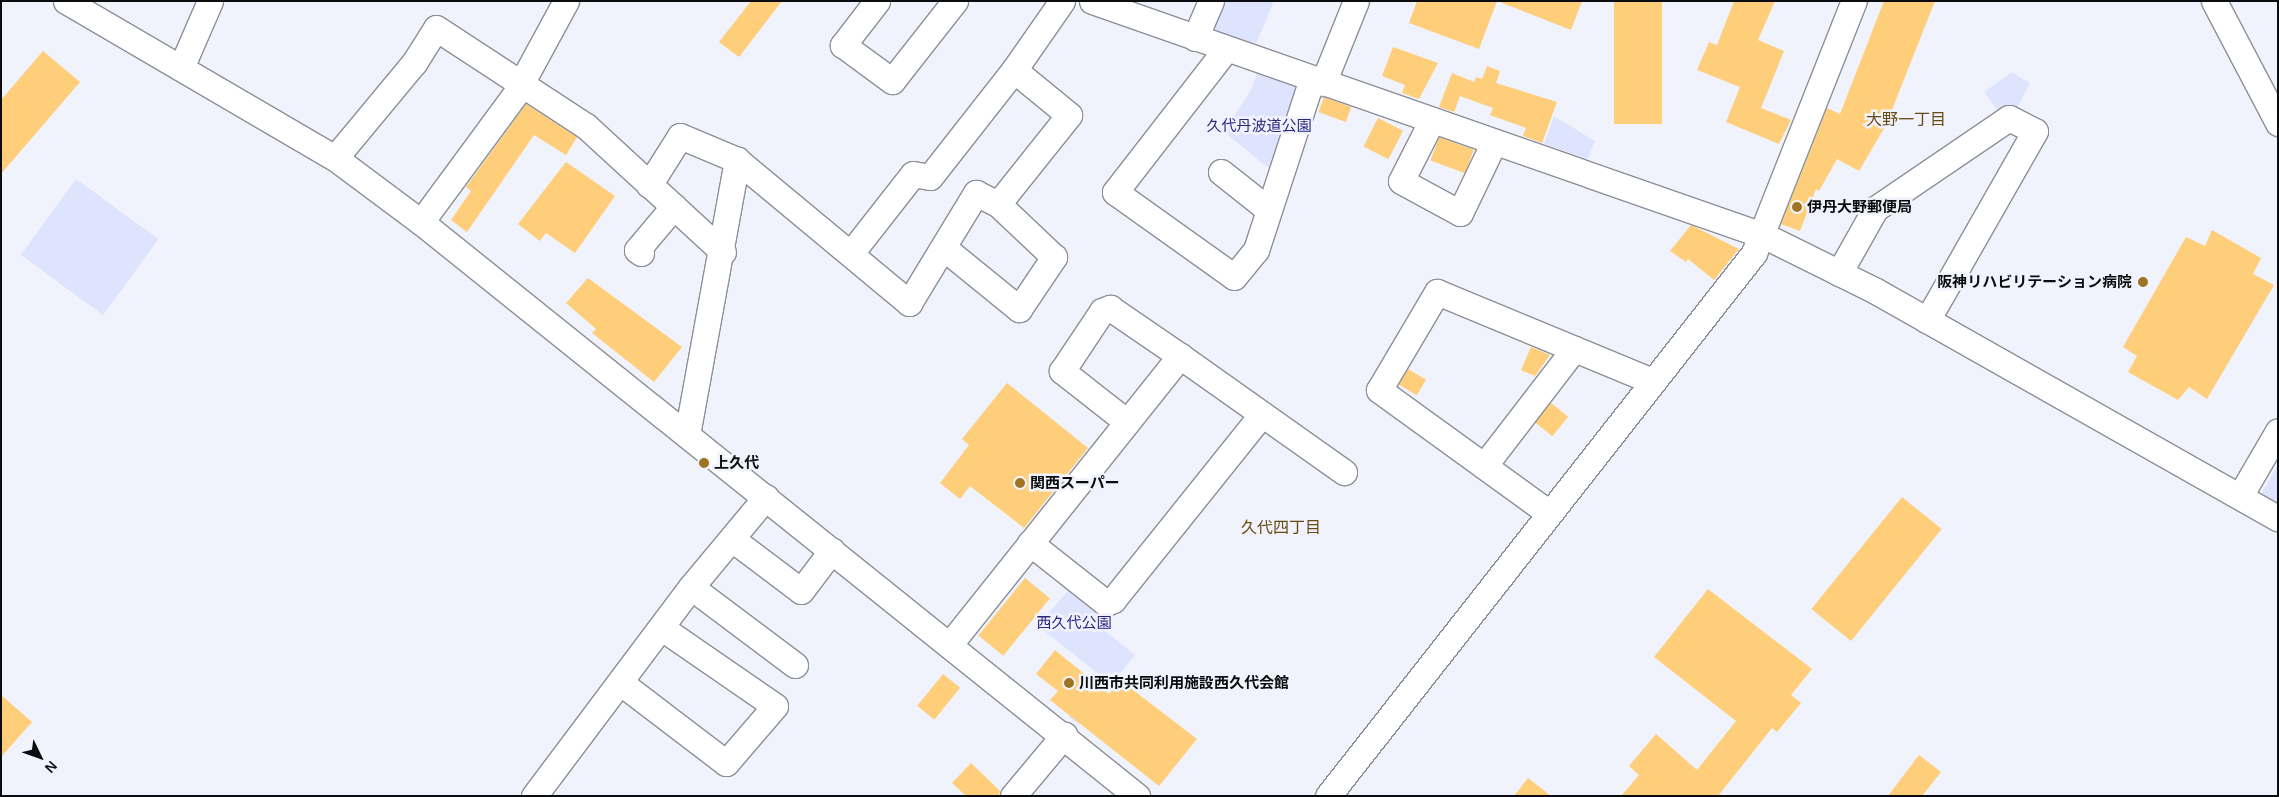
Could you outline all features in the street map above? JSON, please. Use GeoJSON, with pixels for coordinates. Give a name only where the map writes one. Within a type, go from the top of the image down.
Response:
{"type":"FeatureCollection","features":[{"type":"Feature","properties":{"kind":"street"},"geometry":{"type":"LineString","coordinates":[[181,68],[210,1]]}},
{"type":"Feature","properties":{"kind":"street"},"geometry":{"type":"LineString","coordinates":[[421,222],[520,86],[566,1]]}},
{"type":"Feature","properties":{"kind":"street"},"geometry":{"type":"LineString","coordinates":[[877,1],[843,45],[892,81],[955,1]]}},
{"type":"Feature","properties":{"kind":"street"},"geometry":{"type":"LineString","coordinates":[[851,252],[913,174],[930,177],[1014,70],[1062,1]]}},
{"type":"Feature","properties":{"kind":"street"},"geometry":{"type":"LineString","coordinates":[[1092,1],[1765,236],[1927,320],[2278,519]]}},
{"type":"Feature","properties":{"kind":"street"},"geometry":{"type":"LineString","coordinates":[[1196,38],[1211,1]]}},
{"type":"Feature","properties":{"kind":"street"},"geometry":{"type":"LineString","coordinates":[[1226,49],[1115,192],[1234,277],[1256,250],[1317,81],[1356,1]]}},
{"type":"Feature","properties":{"kind":"street"},"geometry":{"type":"LineString","coordinates":[[1328,796],[1765,236],[1854,1]]}},
{"type":"Feature","properties":{"kind":"street"},"geometry":{"type":"LineString","coordinates":[[2214,1],[2278,123]]}},
{"type":"Feature","properties":{"kind":"street"},"geometry":{"type":"LineString","coordinates":[[77,4],[181,68],[335,158],[421,222],[1064,735],[1134,795]]}},
{"type":"Feature","properties":{"kind":"street"},"geometry":{"type":"LineString","coordinates":[[335,158],[414,63],[436,28],[520,86],[586,126],[723,252]]}},
{"type":"Feature","properties":{"kind":"street"},"geometry":{"type":"LineString","coordinates":[[998,204],[1069,115],[1014,70]]}},
{"type":"Feature","properties":{"kind":"street"},"geometry":{"type":"LineString","coordinates":[[1839,273],[1875,209],[2008,118],[2035,131],[1927,320]]}},
{"type":"Feature","properties":{"kind":"street"},"geometry":{"type":"LineString","coordinates":[[1432,120],[1401,181],[1460,213],[1494,142]]}},
{"type":"Feature","properties":{"kind":"street"},"geometry":{"type":"LineString","coordinates":[[649,185],[680,136],[737,160],[851,252],[909,302],[944,248],[976,193],[998,204],[1054,257],[1019,309],[944,248]]}},
{"type":"Feature","properties":{"kind":"street"},"geometry":{"type":"LineString","coordinates":[[687,435],[723,252],[737,160]]}},
{"type":"Feature","properties":{"kind":"street"},"geometry":{"type":"LineString","coordinates":[[1221,172],[1269,210]]}},
{"type":"Feature","properties":{"kind":"street"},"geometry":{"type":"LineString","coordinates":[[638,250],[674,206]]}},
{"type":"Feature","properties":{"kind":"street"},"geometry":{"type":"LineString","coordinates":[[1549,513],[1379,390],[1437,292],[1652,381]]}},
{"type":"Feature","properties":{"kind":"street"},"geometry":{"type":"LineString","coordinates":[[1127,422],[1062,371],[1102,312],[1110,308],[1344,472]]}},
{"type":"Feature","properties":{"kind":"street"},"geometry":{"type":"LineString","coordinates":[[1484,466],[1574,348]]}},
{"type":"Feature","properties":{"kind":"street"},"geometry":{"type":"LineString","coordinates":[[950,644],[1180,356]]}},
{"type":"Feature","properties":{"kind":"street"},"geometry":{"type":"LineString","coordinates":[[1030,543],[1106,603],[1114,600],[1262,414]]}},
{"type":"Feature","properties":{"kind":"street"},"geometry":{"type":"LineString","coordinates":[[2240,496],[2278,431]]}},
{"type":"Feature","properties":{"kind":"street"},"geometry":{"type":"LineString","coordinates":[[534,796],[621,683],[691,587],[766,497]]}},
{"type":"Feature","properties":{"kind":"street"},"geometry":{"type":"LineString","coordinates":[[732,539],[801,591],[832,550]]}},
{"type":"Feature","properties":{"kind":"street"},"geometry":{"type":"LineString","coordinates":[[691,587],[795,665]]}},
{"type":"Feature","properties":{"kind":"street"},"geometry":{"type":"LineString","coordinates":[[621,683],[726,763],[775,706],[662,628]]}},
{"type":"Feature","properties":{"kind":"street"},"geometry":{"type":"LineString","coordinates":[[1013,796],[1064,735]]}},
{"type":"Feature","properties":{"kind":"green space"},"geometry":{"type":"Polygon","coordinates":[[[1223,1],[1274,1],[1256,44],[1217,35],[1211,19],[1223,1]]]}},
{"type":"Feature","properties":{"kind":"green space","name":"久代丹波道公園"},"geometry":{"type":"Polygon","coordinates":[[[1260,66],[1303,81],[1272,171],[1224,132],[1251,90],[1260,66]]]}},
{"type":"Feature","properties":{"kind":"green space"},"geometry":{"type":"Polygon","coordinates":[[[2012,72],[2030,83],[2015,113],[2000,114],[1984,92],[2012,72]]]}},
{"type":"Feature","properties":{"kind":"green space"},"geometry":{"type":"Polygon","coordinates":[[[1554,116],[1595,141],[1588,159],[1544,144],[1554,116]]]}},
{"type":"Feature","properties":{"kind":"green space"},"geometry":{"type":"Polygon","coordinates":[[[76,179],[159,239],[103,315],[21,255],[76,179]]]}},
{"type":"Feature","properties":{"kind":"green space"},"geometry":{"type":"Polygon","coordinates":[[[2278,467],[2278,506],[2260,496],[2278,467]]]}},
{"type":"Feature","properties":{"kind":"green space","name":"西久代公園"},"geometry":{"type":"Polygon","coordinates":[[[1070,588],[1108,617],[1100,627],[1135,655],[1079,725],[1069,717],[1100,675],[1038,626],[1070,588]]]}},
{"type":"Feature","properties":{"kind":"building"},"geometry":{"type":"Polygon","coordinates":[[[751,1],[782,1],[739,57],[719,42],[751,1]]]}},
{"type":"Feature","properties":{"kind":"building"},"geometry":{"type":"Polygon","coordinates":[[[1417,1],[1497,1],[1479,49],[1409,23],[1417,1]]]}},
{"type":"Feature","properties":{"kind":"building"},"geometry":{"type":"Polygon","coordinates":[[[1497,1],[1582,1],[1571,30],[1497,1]]]}},
{"type":"Feature","properties":{"kind":"building"},"geometry":{"type":"Polygon","coordinates":[[[1614,1],[1662,1],[1662,124],[1614,124],[1614,1]]]}},
{"type":"Feature","properties":{"kind":"building"},"geometry":{"type":"Polygon","coordinates":[[[1734,1],[1775,1],[1758,40],[1784,51],[1761,108],[1791,120],[1779,144],[1726,122],[1740,87],[1697,70],[1709,42],[1717,45],[1734,1]]]}},
{"type":"Feature","properties":{"kind":"building"},"geometry":{"type":"Polygon","coordinates":[[[1884,1],[1935,1],[1886,125],[1859,171],[1837,159],[1819,191],[1816,189],[1800,231],[1781,224],[1827,108],[1840,114],[1884,1]]]}},
{"type":"Feature","properties":{"kind":"building"},"geometry":{"type":"Polygon","coordinates":[[[1393,47],[1438,63],[1419,99],[1402,93],[1405,85],[1382,76],[1393,47]]]}},
{"type":"Feature","properties":{"kind":"building"},"geometry":{"type":"Polygon","coordinates":[[[43,51],[80,82],[1,174],[1,100],[43,51]]]}},
{"type":"Feature","properties":{"kind":"building"},"geometry":{"type":"Polygon","coordinates":[[[1487,66],[1500,71],[1496,83],[1557,102],[1542,143],[1523,136],[1526,128],[1490,115],[1493,108],[1460,96],[1454,112],[1439,107],[1452,73],[1474,82],[1476,77],[1482,79],[1487,66]]]}},
{"type":"Feature","properties":{"kind":"building"},"geometry":{"type":"Polygon","coordinates":[[[1324,97],[1351,107],[1346,122],[1319,112],[1324,97]]]}},
{"type":"Feature","properties":{"kind":"building"},"geometry":{"type":"Polygon","coordinates":[[[526,104],[577,137],[566,155],[534,135],[467,232],[451,220],[471,191],[466,187],[526,104]]]}},
{"type":"Feature","properties":{"kind":"building"},"geometry":{"type":"Polygon","coordinates":[[[1378,118],[1403,131],[1388,159],[1363,147],[1378,118]]]}},
{"type":"Feature","properties":{"kind":"building"},"geometry":{"type":"Polygon","coordinates":[[[1439,137],[1474,150],[1465,173],[1430,160],[1439,137]]]}},
{"type":"Feature","properties":{"kind":"building"},"geometry":{"type":"Polygon","coordinates":[[[566,162],[615,196],[575,253],[546,233],[540,241],[518,224],[566,162]]]}},
{"type":"Feature","properties":{"kind":"building"},"geometry":{"type":"Polygon","coordinates":[[[1691,225],[1739,249],[1714,280],[1688,259],[1686,262],[1670,251],[1691,225]]]}},
{"type":"Feature","properties":{"kind":"building"},"geometry":{"type":"Polygon","coordinates":[[[2212,230],[2261,258],[2253,274],[2274,285],[2207,399],[2189,387],[2178,400],[2128,372],[2137,356],[2123,347],[2186,237],[2205,246],[2212,230]]]}},
{"type":"Feature","properties":{"kind":"building"},"geometry":{"type":"Polygon","coordinates":[[[588,278],[682,347],[654,382],[592,333],[596,329],[566,303],[588,278]]]}},
{"type":"Feature","properties":{"kind":"building"},"geometry":{"type":"Polygon","coordinates":[[[1531,347],[1550,355],[1535,376],[1521,370],[1531,347]]]}},
{"type":"Feature","properties":{"kind":"building"},"geometry":{"type":"Polygon","coordinates":[[[1408,369],[1426,380],[1417,395],[1399,384],[1408,369]]]}},
{"type":"Feature","properties":{"kind":"building"},"geometry":{"type":"Polygon","coordinates":[[[1007,383],[1088,448],[1024,528],[970,486],[960,499],[940,483],[969,445],[962,439],[1007,383]]]}},
{"type":"Feature","properties":{"kind":"building"},"geometry":{"type":"Polygon","coordinates":[[[1551,403],[1568,417],[1552,436],[1535,422],[1551,403]]]}},
{"type":"Feature","properties":{"kind":"building"},"geometry":{"type":"Polygon","coordinates":[[[1902,497],[1942,529],[1851,641],[1811,609],[1902,497]]]}},
{"type":"Feature","properties":{"kind":"building"},"geometry":{"type":"Polygon","coordinates":[[[1025,578],[1050,598],[1003,656],[978,636],[1025,578]]]}},
{"type":"Feature","properties":{"kind":"building"},"geometry":{"type":"Polygon","coordinates":[[[1708,589],[1812,669],[1791,695],[1801,703],[1777,732],[1772,728],[1718,796],[1621,796],[1639,775],[1629,766],[1656,734],[1697,770],[1736,721],[1654,657],[1708,589]]]}},
{"type":"Feature","properties":{"kind":"building"},"geometry":{"type":"Polygon","coordinates":[[[1055,650],[1109,694],[1120,680],[1197,739],[1159,786],[1050,700],[1058,691],[1036,674],[1055,650]]]}},
{"type":"Feature","properties":{"kind":"building"},"geometry":{"type":"Polygon","coordinates":[[[943,674],[960,688],[934,720],[917,706],[943,674]]]}},
{"type":"Feature","properties":{"kind":"building"},"geometry":{"type":"Polygon","coordinates":[[[1,695],[32,722],[1,757],[1,695]]]}},
{"type":"Feature","properties":{"kind":"building"},"geometry":{"type":"Polygon","coordinates":[[[1919,755],[1941,772],[1922,796],[1888,796],[1919,755]]]}},
{"type":"Feature","properties":{"kind":"building"},"geometry":{"type":"Polygon","coordinates":[[[971,763],[1000,791],[999,796],[966,796],[952,783],[971,763]]]}},
{"type":"Feature","properties":{"kind":"building"},"geometry":{"type":"Polygon","coordinates":[[[1528,778],[1551,796],[1514,796],[1528,778]]]}},
{"type":"Feature","properties":{"kind":"place","name":"伊丹大野郵便局"},"geometry":{"type":"Point","coordinates":[1797,207]}},
{"type":"Feature","properties":{"kind":"place","name":"阪神リハビリテーション病院"},"geometry":{"type":"Point","coordinates":[2143,282]}},
{"type":"Feature","properties":{"kind":"place","name":"上久代"},"geometry":{"type":"Point","coordinates":[704,463]}},
{"type":"Feature","properties":{"kind":"place","name":"関西スーパー"},"geometry":{"type":"Point","coordinates":[1020,483]}},
{"type":"Feature","properties":{"kind":"place","name":"川西市共同利用施設西久代会館"},"geometry":{"type":"Point","coordinates":[1069,683]}},
{"type":"Feature","properties":{"kind":"district","name":"大野一丁目"},"geometry":{"type":"Point","coordinates":[1906,120]}},
{"type":"Feature","properties":{"kind":"district","name":"久代四丁目"},"geometry":{"type":"Point","coordinates":[1281,528]}}]}
